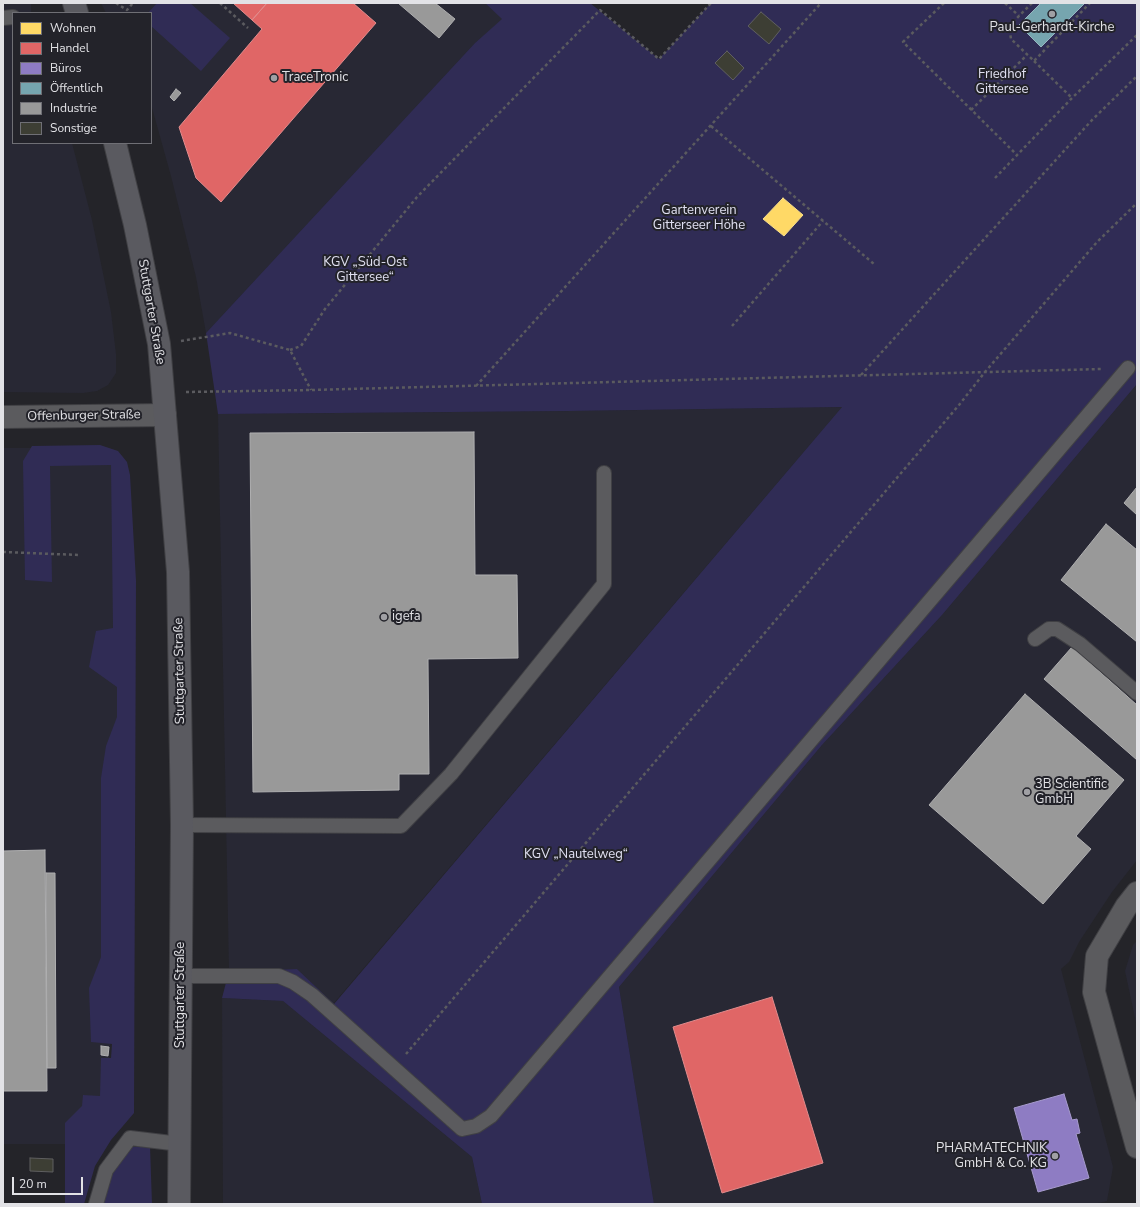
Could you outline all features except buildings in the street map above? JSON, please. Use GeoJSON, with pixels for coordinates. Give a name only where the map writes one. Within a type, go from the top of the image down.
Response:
{"type":"FeatureCollection","features":[{"type":"Feature","properties":{"kind":"main road","name":"Stuttgarter Straße"},"geometry":{"type":"LineString","coordinates":[[115,144],[135,225],[159,344],[178,572],[182,825],[179,1204]]}},
{"type":"Feature","properties":{"kind":"street","name":"Offenburger Straße"},"geometry":{"type":"LineString","coordinates":[[3,417],[165,414]]}},
{"type":"Feature","properties":{"kind":"street"},"geometry":{"type":"LineString","coordinates":[[1137,893],[1126,907],[1097,956],[1094,992],[1137,1147]]}},
{"type":"Feature","properties":{"kind":"lane"},"geometry":{"type":"LineString","coordinates":[[181,976],[279,976],[293,982],[312,995],[462,1129],[476,1126],[491,1116],[1128,368]]}},
{"type":"Feature","properties":{"kind":"lane"},"geometry":{"type":"LineString","coordinates":[[182,825],[401,826],[452,774],[604,584],[604,473]]}},
{"type":"Feature","properties":{"kind":"lane"},"geometry":{"type":"LineString","coordinates":[[1035,639],[1049,629],[1057,629],[1080,644],[1137,693]]}},
{"type":"Feature","properties":{"kind":"lane"},"geometry":{"type":"LineString","coordinates":[[96,1204],[106,1170],[130,1138],[180,1144]]}},
{"type":"Feature","properties":{"kind":"path"},"geometry":{"type":"LineString","coordinates":[[116,3],[127,10],[133,3]]}},
{"type":"Feature","properties":{"kind":"path"},"geometry":{"type":"LineString","coordinates":[[220,3],[248,28]]}},
{"type":"Feature","properties":{"kind":"path"},"geometry":{"type":"LineString","coordinates":[[159,344],[230,333],[290,350],[301,346],[325,309],[417,197],[600,10],[659,59],[712,3]]}},
{"type":"Feature","properties":{"kind":"path"},"geometry":{"type":"LineString","coordinates":[[476,386],[821,3]]}},
{"type":"Feature","properties":{"kind":"path"},"geometry":{"type":"LineString","coordinates":[[944,3],[903,42],[1017,155]]}},
{"type":"Feature","properties":{"kind":"path"},"geometry":{"type":"LineString","coordinates":[[1005,3],[1019,16]]}},
{"type":"Feature","properties":{"kind":"path"},"geometry":{"type":"LineString","coordinates":[[1032,3],[1008,26],[1011,39],[1072,98]]}},
{"type":"Feature","properties":{"kind":"path"},"geometry":{"type":"LineString","coordinates":[[1034,61],[1090,3]]}},
{"type":"Feature","properties":{"kind":"path"},"geometry":{"type":"LineString","coordinates":[[995,178],[1072,98],[1137,35]]}},
{"type":"Feature","properties":{"kind":"path"},"geometry":{"type":"LineString","coordinates":[[971,110],[1027,55]]}},
{"type":"Feature","properties":{"kind":"path"},"geometry":{"type":"LineString","coordinates":[[861,375],[1092,120],[1137,76]]}},
{"type":"Feature","properties":{"kind":"path"},"geometry":{"type":"LineString","coordinates":[[711,126],[874,264]]}},
{"type":"Feature","properties":{"kind":"path"},"geometry":{"type":"LineString","coordinates":[[394,1068],[985,372],[1097,242],[1137,204]]}},
{"type":"Feature","properties":{"kind":"path"},"geometry":{"type":"LineString","coordinates":[[732,326],[823,221]]}},
{"type":"Feature","properties":{"kind":"path"},"geometry":{"type":"LineString","coordinates":[[290,350],[311,390]]}},
{"type":"Feature","properties":{"kind":"path"},"geometry":{"type":"LineString","coordinates":[[163,393],[1128,368]]}},
{"type":"Feature","properties":{"kind":"path"},"geometry":{"type":"LineString","coordinates":[[3,552],[78,555]]}},
{"type":"Feature","properties":{"kind":"shaded area"},"geometry":{"type":"Polygon","coordinates":[[[3,3],[31,3],[31,12],[12,12],[12,144],[72,144],[92,220],[111,312],[116,354],[116,373],[108,385],[97,391],[83,393],[3,392],[3,3]]]}},
{"type":"Feature","properties":{"kind":"shaded area"},"geometry":{"type":"Polygon","coordinates":[[[101,3],[485,3],[503,19],[475,43],[206,333],[196,277],[152,108],[152,12],[106,12],[101,3]]]}},
{"type":"Feature","properties":{"kind":"shaded area"},"geometry":{"type":"Polygon","coordinates":[[[1137,384],[1137,860],[1112,892],[1079,942],[1069,962],[1061,969],[1113,1167],[1107,1201],[1094,1204],[654,1204],[619,987],[822,745],[942,615],[1137,384]]]}},
{"type":"Feature","properties":{"kind":"shaded area"},"geometry":{"type":"Polygon","coordinates":[[[842,407],[333,1004],[297,969],[229,971],[218,414],[842,407]]]}},
{"type":"Feature","properties":{"kind":"shaded area"},"geometry":{"type":"Polygon","coordinates":[[[3,448],[96,448],[114,466],[120,598],[110,1046],[102,1144],[3,1144],[3,448]]]}},
{"type":"Feature","properties":{"kind":"shaded area"},"geometry":{"type":"Polygon","coordinates":[[[1137,941],[1137,1027],[1125,971],[1133,945],[1137,941]]]}},
{"type":"Feature","properties":{"kind":"shaded area"},"geometry":{"type":"Polygon","coordinates":[[[222,998],[283,1001],[472,1157],[482,1204],[223,1204],[222,998]]]}},
{"type":"Feature","properties":{"kind":"green space"},"geometry":{"type":"Polygon","coordinates":[[[157,3],[190,3],[230,38],[201,71],[152,27],[152,12],[149,12],[157,3]]]}},
{"type":"Feature","properties":{"kind":"green space"},"geometry":{"type":"Polygon","coordinates":[[[485,3],[590,3],[659,59],[711,3],[1137,3],[1137,384],[942,615],[822,745],[619,987],[654,1204],[482,1204],[472,1157],[283,1001],[222,998],[229,971],[297,969],[334,1004],[842,407],[218,414],[206,333],[475,43],[502,19],[485,3]]]}},
{"type":"Feature","properties":{"kind":"green space"},"geometry":{"type":"Polygon","coordinates":[[[100,445],[118,451],[127,462],[130,475],[136,581],[134,1113],[111,1140],[95,1166],[84,1204],[65,1204],[65,1123],[82,1106],[83,1095],[100,1096],[101,1058],[111,1058],[112,1044],[91,1042],[89,988],[101,957],[101,778],[106,746],[117,717],[117,687],[89,667],[96,631],[113,628],[111,465],[50,466],[52,582],[25,580],[23,461],[32,446],[100,445]]]}},
{"type":"Feature","properties":{"kind":"green space"},"geometry":{"type":"Polygon","coordinates":[[[150,1146],[152,1204],[96,1204],[106,1170],[132,1147],[150,1146]]]}},
{"type":"Feature","properties":{"kind":"place","name":"Paul-Gerhardt-Kirche"},"geometry":{"type":"Point","coordinates":[1052,14]}},
{"type":"Feature","properties":{"kind":"place","name":"TraceTronic"},"geometry":{"type":"Point","coordinates":[274,78]}},
{"type":"Feature","properties":{"kind":"place","name":"igefa"},"geometry":{"type":"Point","coordinates":[384,617]}},
{"type":"Feature","properties":{"kind":"place","name":"3B Scientific GmbH"},"geometry":{"type":"Point","coordinates":[1027,792]}},
{"type":"Feature","properties":{"kind":"place","name":"PHARMATECHNIK GmbH & Co. KG"},"geometry":{"type":"Point","coordinates":[1055,1156]}},
{"type":"Feature","properties":{"kind":"park label","name":"Friedhof Gittersee"},"geometry":{"type":"Point","coordinates":[1002,82]}},
{"type":"Feature","properties":{"kind":"park label","name":"Gartenverein Gitterseer Höhe"},"geometry":{"type":"Point","coordinates":[699,218]}},
{"type":"Feature","properties":{"kind":"park label","name":"KGV „Süd-Ost Gittersee“"},"geometry":{"type":"Point","coordinates":[365,270]}},
{"type":"Feature","properties":{"kind":"park label","name":"KGV „Nautelweg“"},"geometry":{"type":"Point","coordinates":[576,855]}}]}
